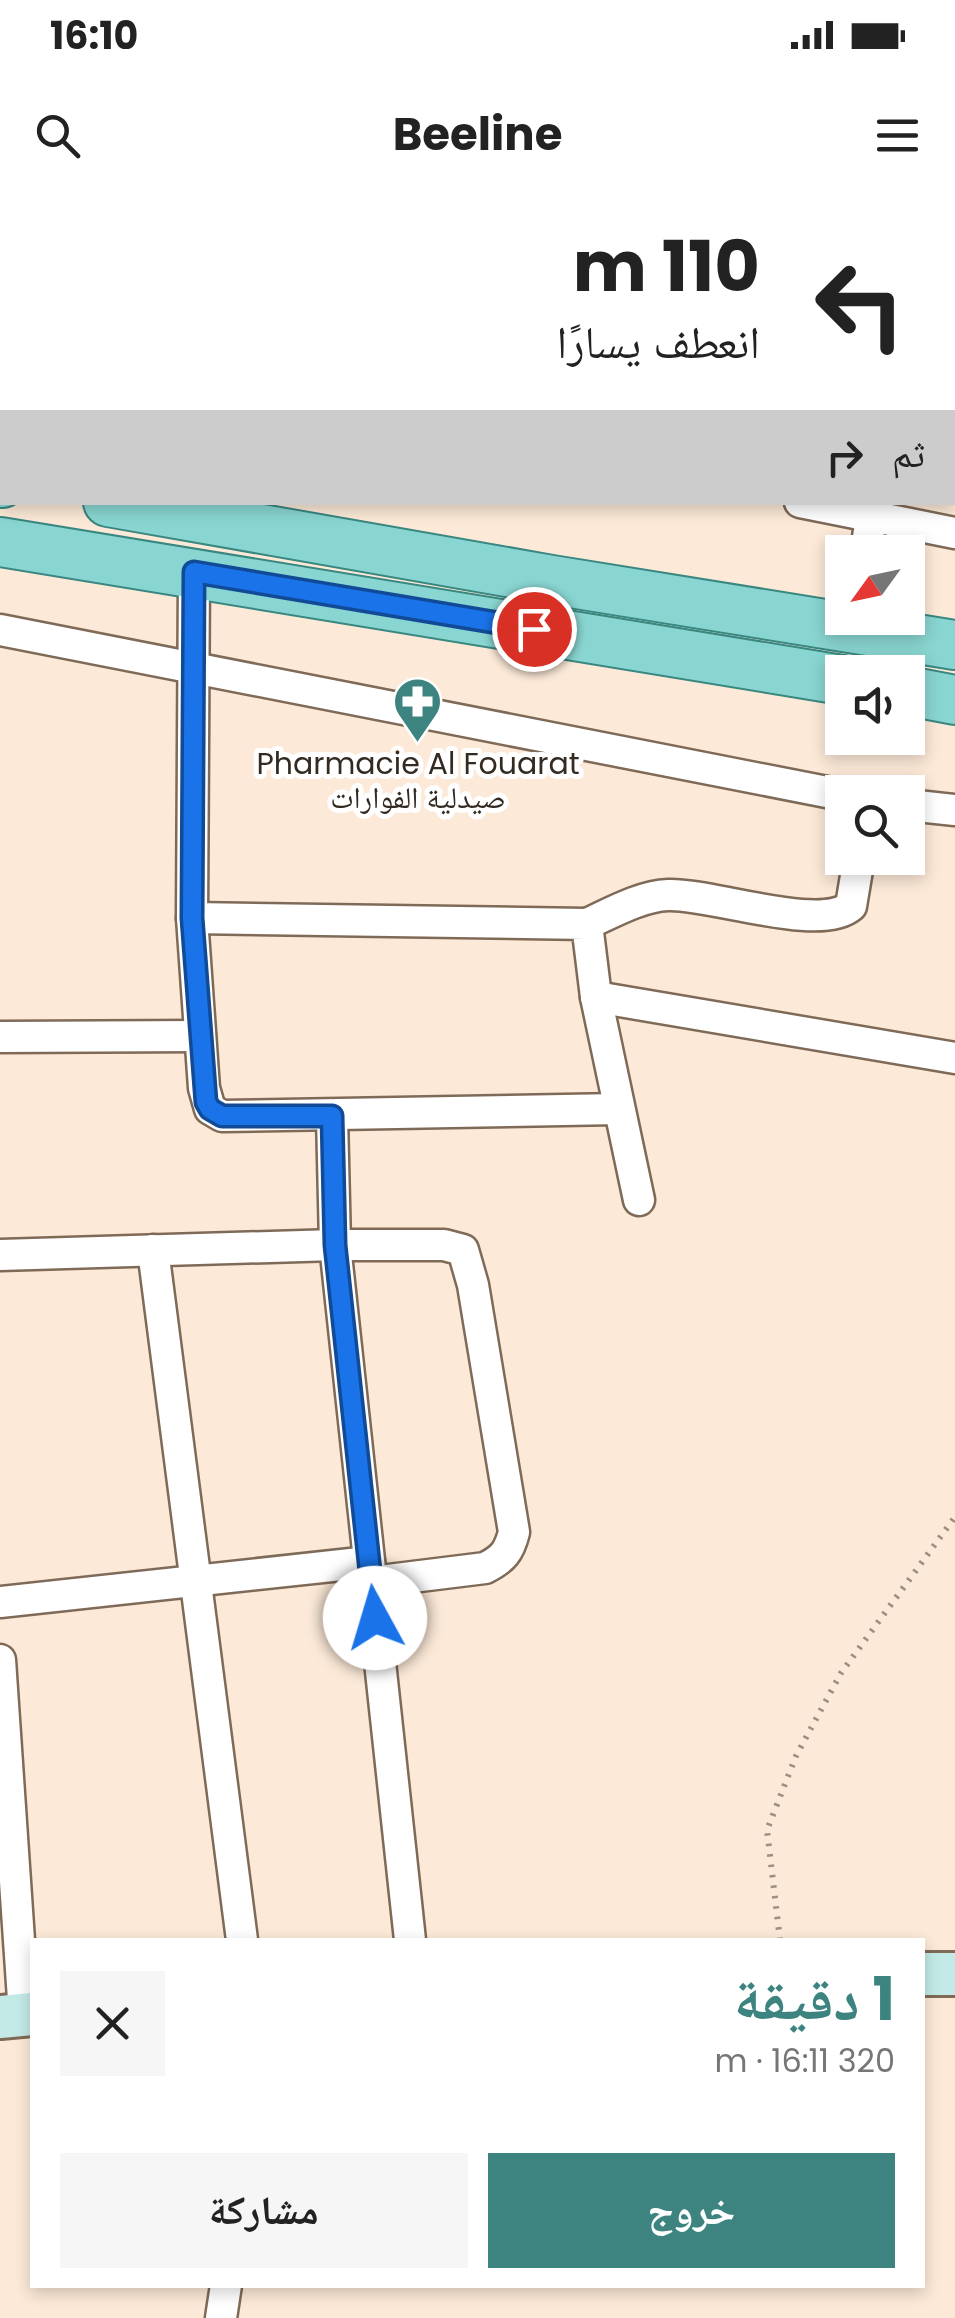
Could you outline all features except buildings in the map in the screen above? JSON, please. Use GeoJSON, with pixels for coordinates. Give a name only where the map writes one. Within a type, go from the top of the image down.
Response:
{"type":"FeatureCollection","features":[{"type":"Feature","properties":{"kind":"main road"},"geometry":{"type":"LineString","coordinates":[[127,505],[825,619]]}},
{"type":"Feature","properties":{"kind":"main road"},"geometry":{"type":"LineString","coordinates":[[0,542],[825,677]]}},
{"type":"Feature","properties":{"kind":"main road"},"geometry":{"type":"LineString","coordinates":[[908,635],[955,645]]}},
{"type":"Feature","properties":{"kind":"main road"},"geometry":{"type":"LineString","coordinates":[[925,695],[955,700]]}},
{"type":"Feature","properties":{"kind":"main road"},"geometry":{"type":"LineString","coordinates":[[925,1974],[955,1974]]}},
{"type":"Feature","properties":{"kind":"street"},"geometry":{"type":"LineString","coordinates":[[827,505],[872,510],[955,532]]}},
{"type":"Feature","properties":{"kind":"street"},"geometry":{"type":"LineString","coordinates":[[868,535],[872,510]]}},
{"type":"Feature","properties":{"kind":"street"},"geometry":{"type":"LineString","coordinates":[[194,572],[192,918],[206,1102],[222,1116],[619,1109]]}},
{"type":"Feature","properties":{"kind":"street"},"geometry":{"type":"LineString","coordinates":[[0,630],[825,792]]}},
{"type":"Feature","properties":{"kind":"street"},"geometry":{"type":"LineString","coordinates":[[925,807],[955,810]]}},
{"type":"Feature","properties":{"kind":"street"},"geometry":{"type":"LineString","coordinates":[[192,918],[587,924],[665,894],[781,912],[837,916],[850,906],[856,875]]}},
{"type":"Feature","properties":{"kind":"street"},"geometry":{"type":"LineString","coordinates":[[587,924],[596,997],[639,1200]]}},
{"type":"Feature","properties":{"kind":"street"},"geometry":{"type":"LineString","coordinates":[[596,997],[955,1058]]}},
{"type":"Feature","properties":{"kind":"street"},"geometry":{"type":"LineString","coordinates":[[0,1038],[200,1036]]}},
{"type":"Feature","properties":{"kind":"street"},"geometry":{"type":"LineString","coordinates":[[332,1116],[335,1245],[410,1938]]}},
{"type":"Feature","properties":{"kind":"street"},"geometry":{"type":"LineString","coordinates":[[0,1254],[432,1244],[462,1250],[473,1285],[514,1532],[510,1548],[501,1560],[484,1568],[194,1580],[0,1602]]}},
{"type":"Feature","properties":{"kind":"street"},"geometry":{"type":"LineString","coordinates":[[154,1250],[242,1938]]}},
{"type":"Feature","properties":{"kind":"street"},"geometry":{"type":"LineString","coordinates":[[0,1660],[19,2015]]}},
{"type":"Feature","properties":{"kind":"street"},"geometry":{"type":"LineString","coordinates":[[221,2318],[226,2288]]}},
{"type":"Feature","properties":{"kind":"path"},"geometry":{"type":"LineString","coordinates":[[780,1938],[767,1830],[796,1756],[841,1673],[955,1516]]}},
{"type":"Feature","properties":{"kind":"place","name":"Pharmacie Al Fouarat صيدلية الفوارات"},"geometry":{"type":"Point","coordinates":[418,744]}},
{"type":"Feature","properties":{"kind":"route"},"geometry":{"type":"LineString","coordinates":[[375,1618],[335,1245],[332,1116],[222,1116],[206,1102],[192,918],[194,572],[534,629]]}}]}
